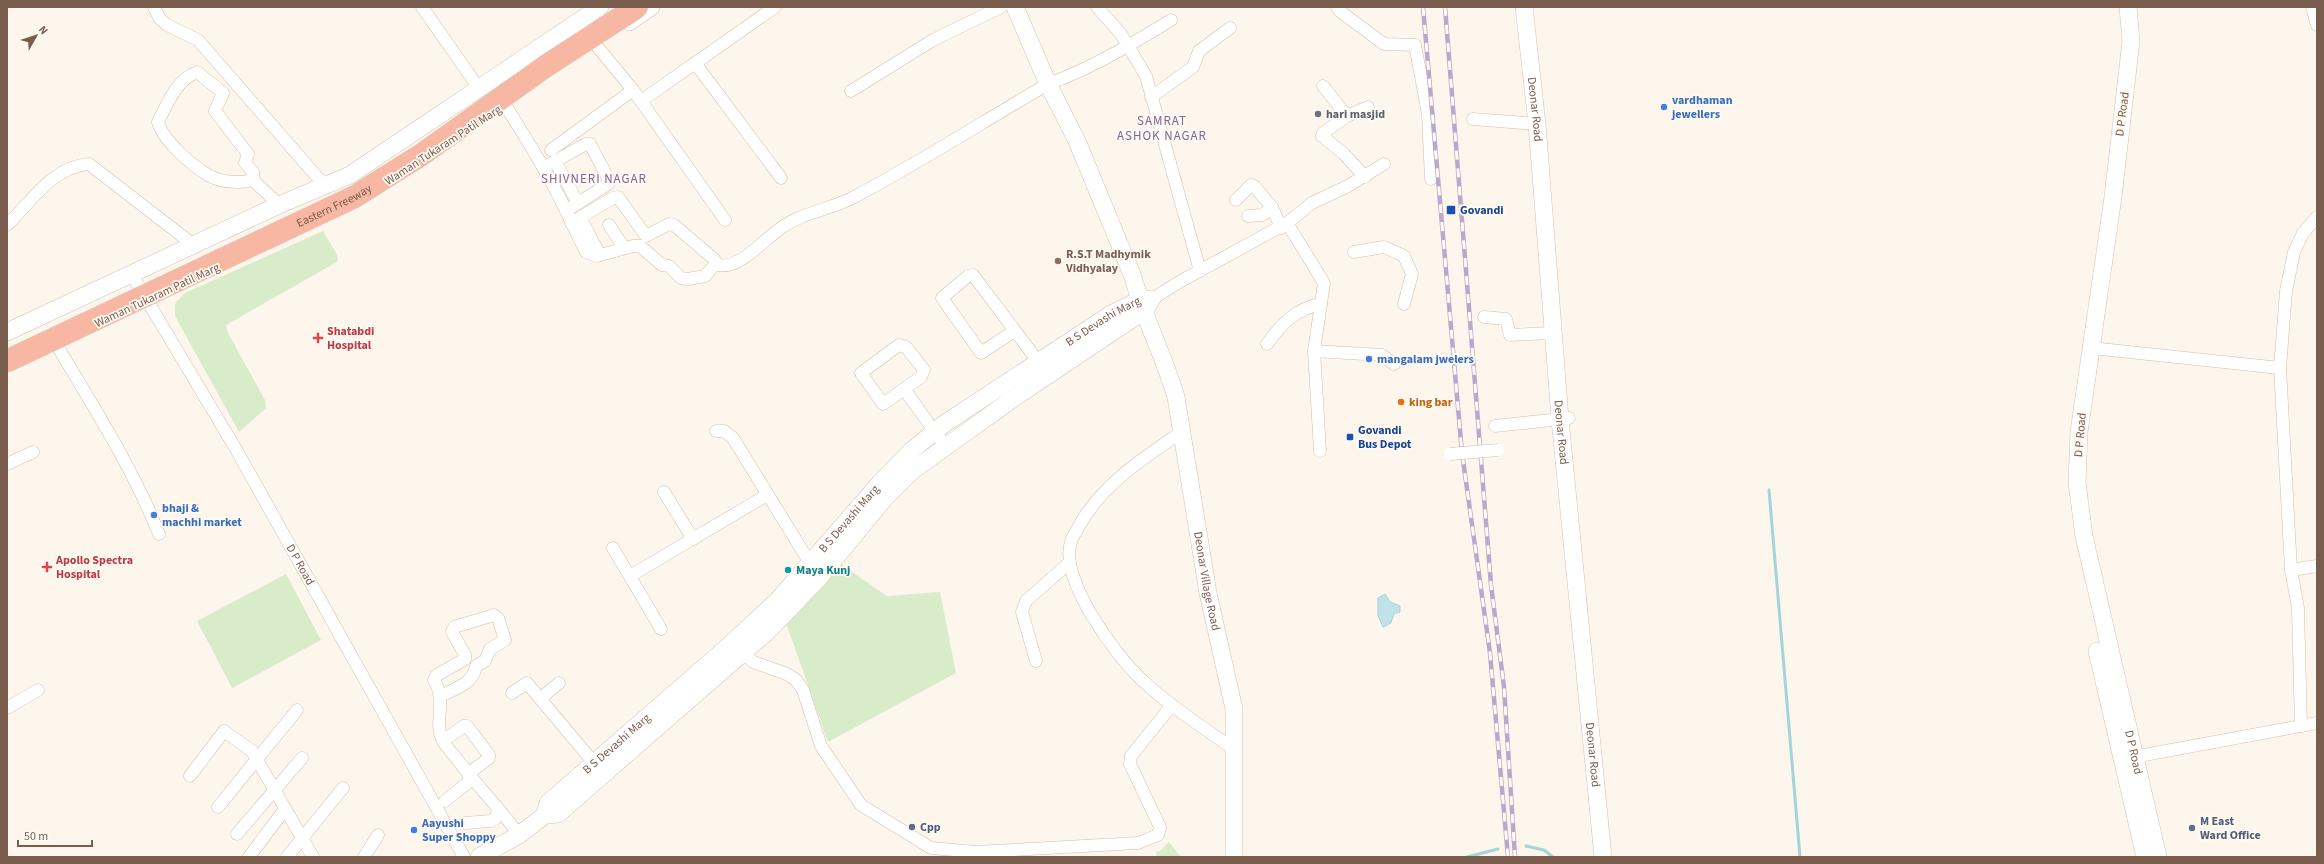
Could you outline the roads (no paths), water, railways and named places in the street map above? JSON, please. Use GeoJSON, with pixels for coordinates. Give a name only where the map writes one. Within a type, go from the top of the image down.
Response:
{"type":"FeatureCollection","features":[{"type":"Feature","properties":{"kind":"highway","name":"Eastern Freeway"},"geometry":{"type":"LineString","coordinates":[[7,347],[350,187],[407,152],[617,7]]}},
{"type":"Feature","properties":{"kind":"highway","name":"Eastern Freeway"},"geometry":{"type":"LineString","coordinates":[[7,361],[354,197],[421,155],[546,66],[637,7]]}},
{"type":"Feature","properties":{"kind":"main road"},"geometry":{"type":"LineString","coordinates":[[7,332],[195,246],[279,205],[350,175],[478,87],[580,13],[600,7]]}},
{"type":"Feature","properties":{"kind":"main road","name":"Waman Tukaram Patil Marg"},"geometry":{"type":"LineString","coordinates":[[7,364],[356,203],[596,45],[651,7]]}},
{"type":"Feature","properties":{"kind":"main road","name":"Deonar Village Road"},"geometry":{"type":"LineString","coordinates":[[1015,7],[1048,84],[1080,148],[1145,303],[1169,371],[1183,431],[1208,593],[1234,709],[1234,857]]}},
{"type":"Feature","properties":{"kind":"main road","name":"Deonar Road"},"geometry":{"type":"LineString","coordinates":[[1524,7],[1546,126],[1554,288],[1564,419]]}},
{"type":"Feature","properties":{"kind":"main road","name":"Deonar Road"},"geometry":{"type":"LineString","coordinates":[[1533,7],[1533,52],[1537,124],[1554,288],[1554,334],[1564,419],[1608,857]]}},
{"type":"Feature","properties":{"kind":"main road","name":"D P Road"},"geometry":{"type":"LineString","coordinates":[[2108,196],[2122,39],[2119,7]]}},
{"type":"Feature","properties":{"kind":"main road","name":"D P Road"},"geometry":{"type":"LineString","coordinates":[[2072,467],[2071,419],[2090,314],[2131,41],[2128,7]]}},
{"type":"Feature","properties":{"kind":"main road"},"geometry":{"type":"LineString","coordinates":[[580,13],[596,45]]}},
{"type":"Feature","properties":{"kind":"main road","name":"B S Devashi Marg"},"geometry":{"type":"LineString","coordinates":[[479,857],[519,835],[545,815],[558,814],[738,647],[809,563],[879,484],[911,451],[935,431],[1038,362],[1115,321],[1145,303]]}},
{"type":"Feature","properties":{"kind":"main road","name":"D P Road"},"geometry":{"type":"LineString","coordinates":[[2090,314],[2091,348],[2079,432],[2072,467],[2066,482],[2127,758],[2145,857]]}},
{"type":"Feature","properties":{"kind":"main road","name":"B S Devashi Marg"},"geometry":{"type":"LineString","coordinates":[[545,815],[548,803],[594,763],[738,647],[819,578],[884,499],[912,471],[945,446],[1048,376],[1115,321]]}},
{"type":"Feature","properties":{"kind":"main road"},"geometry":{"type":"LineString","coordinates":[[24,324],[36,351]]}},
{"type":"Feature","properties":{"kind":"main road","name":"Deonar Road"},"geometry":{"type":"LineString","coordinates":[[1587,659],[1602,857]]}},
{"type":"Feature","properties":{"kind":"main road","name":"D P Road"},"geometry":{"type":"LineString","coordinates":[[2127,758],[2158,857]]}},
{"type":"Feature","properties":{"kind":"street"},"geometry":{"type":"LineString","coordinates":[[154,7],[160,20],[198,40],[325,186]]}},
{"type":"Feature","properties":{"kind":"street"},"geometry":{"type":"LineString","coordinates":[[422,7],[478,87]]}},
{"type":"Feature","properties":{"kind":"street"},"geometry":{"type":"LineString","coordinates":[[641,101],[775,7]]}},
{"type":"Feature","properties":{"kind":"street"},"geometry":{"type":"LineString","coordinates":[[851,91],[933,40],[1001,7]]}},
{"type":"Feature","properties":{"kind":"street"},"geometry":{"type":"LineString","coordinates":[[1097,7],[1122,34],[1146,76],[1200,271]]}},
{"type":"Feature","properties":{"kind":"street"},"geometry":{"type":"LineString","coordinates":[[1337,7],[1341,12],[1384,44],[1416,45],[1428,114],[1431,179]]}},
{"type":"Feature","properties":{"kind":"street"},"geometry":{"type":"LineString","coordinates":[[2312,7],[2317,25]]}},
{"type":"Feature","properties":{"kind":"street"},"geometry":{"type":"LineString","coordinates":[[505,104],[543,168],[564,208],[576,220],[586,252],[597,256],[624,248],[643,241],[669,224],[674,225],[714,259],[715,264],[722,267],[731,265],[746,257],[782,227],[855,197],[1048,84],[1071,76],[1128,46],[1171,20]]}},
{"type":"Feature","properties":{"kind":"street"},"geometry":{"type":"LineString","coordinates":[[1151,97],[1193,67],[1199,51],[1230,28]]}},
{"type":"Feature","properties":{"kind":"street"},"geometry":{"type":"LineString","coordinates":[[596,45],[633,90],[726,220]]}},
{"type":"Feature","properties":{"kind":"street"},"geometry":{"type":"LineString","coordinates":[[695,63],[781,178]]}},
{"type":"Feature","properties":{"kind":"street"},"geometry":{"type":"LineString","coordinates":[[253,180],[246,182],[228,181],[208,175],[165,139],[160,131],[158,122],[174,91],[190,75],[197,72],[223,93],[215,111],[248,154],[245,163],[253,172],[253,180],[279,205]]}},
{"type":"Feature","properties":{"kind":"street"},"geometry":{"type":"LineString","coordinates":[[1323,86],[1347,116]]}},
{"type":"Feature","properties":{"kind":"street"},"geometry":{"type":"LineString","coordinates":[[543,168],[553,156],[633,90]]}},
{"type":"Feature","properties":{"kind":"street"},"geometry":{"type":"LineString","coordinates":[[1364,177],[1344,154],[1322,136],[1323,133],[1334,123],[1368,106]]}},
{"type":"Feature","properties":{"kind":"street"},"geometry":{"type":"LineString","coordinates":[[1473,119],[1537,124]]}},
{"type":"Feature","properties":{"kind":"street"},"geometry":{"type":"LineString","coordinates":[[553,156],[586,144],[590,144],[610,180],[608,184],[576,200],[564,208]]}},
{"type":"Feature","properties":{"kind":"street"},"geometry":{"type":"LineString","coordinates":[[553,156],[576,200]]}},
{"type":"Feature","properties":{"kind":"street"},"geometry":{"type":"LineString","coordinates":[[7,225],[56,175],[74,165],[89,164],[195,246]]}},
{"type":"Feature","properties":{"kind":"street","name":"B S Devashi Marg"},"geometry":{"type":"LineString","coordinates":[[1145,303],[1267,235],[1284,225],[1312,203],[1364,177],[1384,164]]}},
{"type":"Feature","properties":{"kind":"street"},"geometry":{"type":"LineString","coordinates":[[1236,200],[1251,185],[1272,208],[1324,283],[1314,351],[1320,451]]}},
{"type":"Feature","properties":{"kind":"street"},"geometry":{"type":"LineString","coordinates":[[576,220],[613,198],[618,197],[656,261],[673,269],[681,278],[705,276],[715,264]]}},
{"type":"Feature","properties":{"kind":"street"},"geometry":{"type":"LineString","coordinates":[[1267,235],[1251,215],[1266,214],[1272,208]]}},
{"type":"Feature","properties":{"kind":"street"},"geometry":{"type":"LineString","coordinates":[[2301,726],[2298,608],[2291,570],[2280,368],[2286,291],[2294,252],[2303,232],[2317,217]]}},
{"type":"Feature","properties":{"kind":"street"},"geometry":{"type":"LineString","coordinates":[[609,226],[624,248]]}},
{"type":"Feature","properties":{"kind":"street"},"geometry":{"type":"LineString","coordinates":[[1354,252],[1384,247],[1404,256],[1412,274],[1404,304]]}},
{"type":"Feature","properties":{"kind":"street","name":"D P Road"},"geometry":{"type":"LineString","coordinates":[[132,275],[237,451],[464,857]]}},
{"type":"Feature","properties":{"kind":"street"},"geometry":{"type":"LineString","coordinates":[[1014,331],[981,354],[942,298],[968,276],[973,275],[1048,376]]}},
{"type":"Feature","properties":{"kind":"street"},"geometry":{"type":"LineString","coordinates":[[1267,344],[1291,317],[1305,308],[1321,304]]}},
{"type":"Feature","properties":{"kind":"street"},"geometry":{"type":"LineString","coordinates":[[1484,317],[1506,319],[1510,335],[1554,334]]}},
{"type":"Feature","properties":{"kind":"street"},"geometry":{"type":"LineString","coordinates":[[55,342],[127,464],[145,498],[159,534]]}},
{"type":"Feature","properties":{"kind":"street"},"geometry":{"type":"LineString","coordinates":[[902,344],[924,370],[921,377],[904,389],[883,404],[861,373],[902,344]]}},
{"type":"Feature","properties":{"kind":"street"},"geometry":{"type":"LineString","coordinates":[[2091,348],[2280,368]]}},
{"type":"Feature","properties":{"kind":"street"},"geometry":{"type":"LineString","coordinates":[[1314,351],[1382,355],[1394,364]]}},
{"type":"Feature","properties":{"kind":"street"},"geometry":{"type":"LineString","coordinates":[[904,389],[945,446]]}},
{"type":"Feature","properties":{"kind":"street"},"geometry":{"type":"LineString","coordinates":[[1495,426],[1564,419]]}},
{"type":"Feature","properties":{"kind":"street"},"geometry":{"type":"LineString","coordinates":[[716,430],[724,431],[733,438],[819,578]]}},
{"type":"Feature","properties":{"kind":"street"},"geometry":{"type":"LineString","coordinates":[[1183,431],[1118,477],[1086,513],[1070,542],[1070,563],[1078,590],[1102,632],[1141,679],[1172,705],[1234,749]]}},
{"type":"Feature","properties":{"kind":"street"},"geometry":{"type":"LineString","coordinates":[[1450,454],[1498,450]]}},
{"type":"Feature","properties":{"kind":"street"},"geometry":{"type":"LineString","coordinates":[[7,464],[33,452]]}},
{"type":"Feature","properties":{"kind":"street"},"geometry":{"type":"LineString","coordinates":[[664,492],[693,539]]}},
{"type":"Feature","properties":{"kind":"street"},"geometry":{"type":"LineString","coordinates":[[630,576],[767,495]]}},
{"type":"Feature","properties":{"kind":"street"},"geometry":{"type":"LineString","coordinates":[[613,548],[661,630]]}},
{"type":"Feature","properties":{"kind":"street"},"geometry":{"type":"LineString","coordinates":[[1036,662],[1022,612],[1026,601],[1070,563]]}},
{"type":"Feature","properties":{"kind":"street"},"geometry":{"type":"LineString","coordinates":[[2291,570],[2317,566]]}},
{"type":"Feature","properties":{"kind":"street"},"geometry":{"type":"LineString","coordinates":[[441,696],[469,681],[474,676],[476,666],[485,662],[490,649],[505,640],[498,618],[494,614],[454,626],[452,632],[465,655],[464,659],[437,675],[434,680],[441,696],[440,725],[443,741],[470,777],[519,835]]}},
{"type":"Feature","properties":{"kind":"street"},"geometry":{"type":"LineString","coordinates":[[738,647],[753,662],[787,674],[796,680],[802,690],[821,746],[861,805],[931,848],[976,852],[1138,843],[1158,835],[1160,827],[1130,764],[1131,756],[1172,705]]}},
{"type":"Feature","properties":{"kind":"street"},"geometry":{"type":"LineString","coordinates":[[512,693],[527,683],[594,763]]}},
{"type":"Feature","properties":{"kind":"street"},"geometry":{"type":"LineString","coordinates":[[541,698],[559,683]]}},
{"type":"Feature","properties":{"kind":"street"},"geometry":{"type":"LineString","coordinates":[[7,708],[38,690]]}},
{"type":"Feature","properties":{"kind":"street"},"geometry":{"type":"LineString","coordinates":[[218,808],[297,710]]}},
{"type":"Feature","properties":{"kind":"street"},"geometry":{"type":"LineString","coordinates":[[2127,758],[2317,722]]}},
{"type":"Feature","properties":{"kind":"street"},"geometry":{"type":"LineString","coordinates":[[443,741],[464,726],[467,726],[488,758],[445,801]]}},
{"type":"Feature","properties":{"kind":"street"},"geometry":{"type":"LineString","coordinates":[[190,776],[224,732],[252,752],[313,857]]}},
{"type":"Feature","properties":{"kind":"street"},"geometry":{"type":"LineString","coordinates":[[237,834],[302,758]]}},
{"type":"Feature","properties":{"kind":"street"},"geometry":{"type":"LineString","coordinates":[[287,857],[301,838],[344,788]]}},
{"type":"Feature","properties":{"kind":"street"},"geometry":{"type":"LineString","coordinates":[[249,857],[285,809]]}},
{"type":"Feature","properties":{"kind":"street"},"geometry":{"type":"LineString","coordinates":[[465,823],[491,821],[496,818],[498,809]]}},
{"type":"Feature","properties":{"kind":"street"},"geometry":{"type":"LineString","coordinates":[[364,857],[378,835]]}},
{"type":"Feature","properties":{"kind":"water"},"geometry":{"type":"Polygon","coordinates":[[[1385,594],[1390,602],[1400,606],[1400,612],[1394,614],[1391,623],[1383,627],[1378,616],[1378,598],[1385,594]]]}},
{"type":"Feature","properties":{"kind":"waterway"},"geometry":{"type":"LineString","coordinates":[[1769,490],[1800,857]]}},
{"type":"Feature","properties":{"kind":"waterway"},"geometry":{"type":"LineString","coordinates":[[1526,846],[1544,850],[1553,857]]}},
{"type":"Feature","properties":{"kind":"waterway"},"geometry":{"type":"LineString","coordinates":[[1467,857],[1498,849]]}},
{"type":"Feature","properties":{"kind":"railway"},"geometry":{"type":"LineString","coordinates":[[1423,7],[1462,453],[1490,653],[1508,857]]}},
{"type":"Feature","properties":{"kind":"railway"},"geometry":{"type":"LineString","coordinates":[[1445,7],[1491,585],[1504,687],[1515,857]]}},
{"type":"Feature","properties":{"kind":"place","name":"vardhaman jewellers"},"geometry":{"type":"Point","coordinates":[1664,107]}},
{"type":"Feature","properties":{"kind":"place","name":"hari masjid"},"geometry":{"type":"Point","coordinates":[1318,114]}},
{"type":"Feature","properties":{"kind":"place","name":"Govandi"},"geometry":{"type":"Point","coordinates":[1451,210]}},
{"type":"Feature","properties":{"kind":"place","name":"R.S.T Madhymik Vidhyalay"},"geometry":{"type":"Point","coordinates":[1058,261]}},
{"type":"Feature","properties":{"kind":"place","name":"Shatabdi Hospital"},"geometry":{"type":"Point","coordinates":[318,338]}},
{"type":"Feature","properties":{"kind":"place","name":"mangalam jwelers"},"geometry":{"type":"Point","coordinates":[1369,359]}},
{"type":"Feature","properties":{"kind":"place","name":"king bar"},"geometry":{"type":"Point","coordinates":[1401,402]}},
{"type":"Feature","properties":{"kind":"place","name":"Govandi Bus Depot"},"geometry":{"type":"Point","coordinates":[1350,437]}},
{"type":"Feature","properties":{"kind":"place","name":"bhaji & machhi market"},"geometry":{"type":"Point","coordinates":[154,515]}},
{"type":"Feature","properties":{"kind":"place","name":"Apollo Spectra Hospital"},"geometry":{"type":"Point","coordinates":[47,567]}},
{"type":"Feature","properties":{"kind":"place","name":"Maya Kunj"},"geometry":{"type":"Point","coordinates":[788,570]}},
{"type":"Feature","properties":{"kind":"place","name":"Cpp"},"geometry":{"type":"Point","coordinates":[912,827]}},
{"type":"Feature","properties":{"kind":"place","name":"M East Ward Office"},"geometry":{"type":"Point","coordinates":[2192,828]}},
{"type":"Feature","properties":{"kind":"place","name":"Aayushi Super Shoppy"},"geometry":{"type":"Point","coordinates":[414,830]}},
{"type":"Feature","properties":{"kind":"district","name":"SAMRAT ASHOK NAGAR"},"geometry":{"type":"Point","coordinates":[1162,128]}},
{"type":"Feature","properties":{"kind":"district","name":"SHIVNERI NAGAR"},"geometry":{"type":"Point","coordinates":[594,178]}}]}
